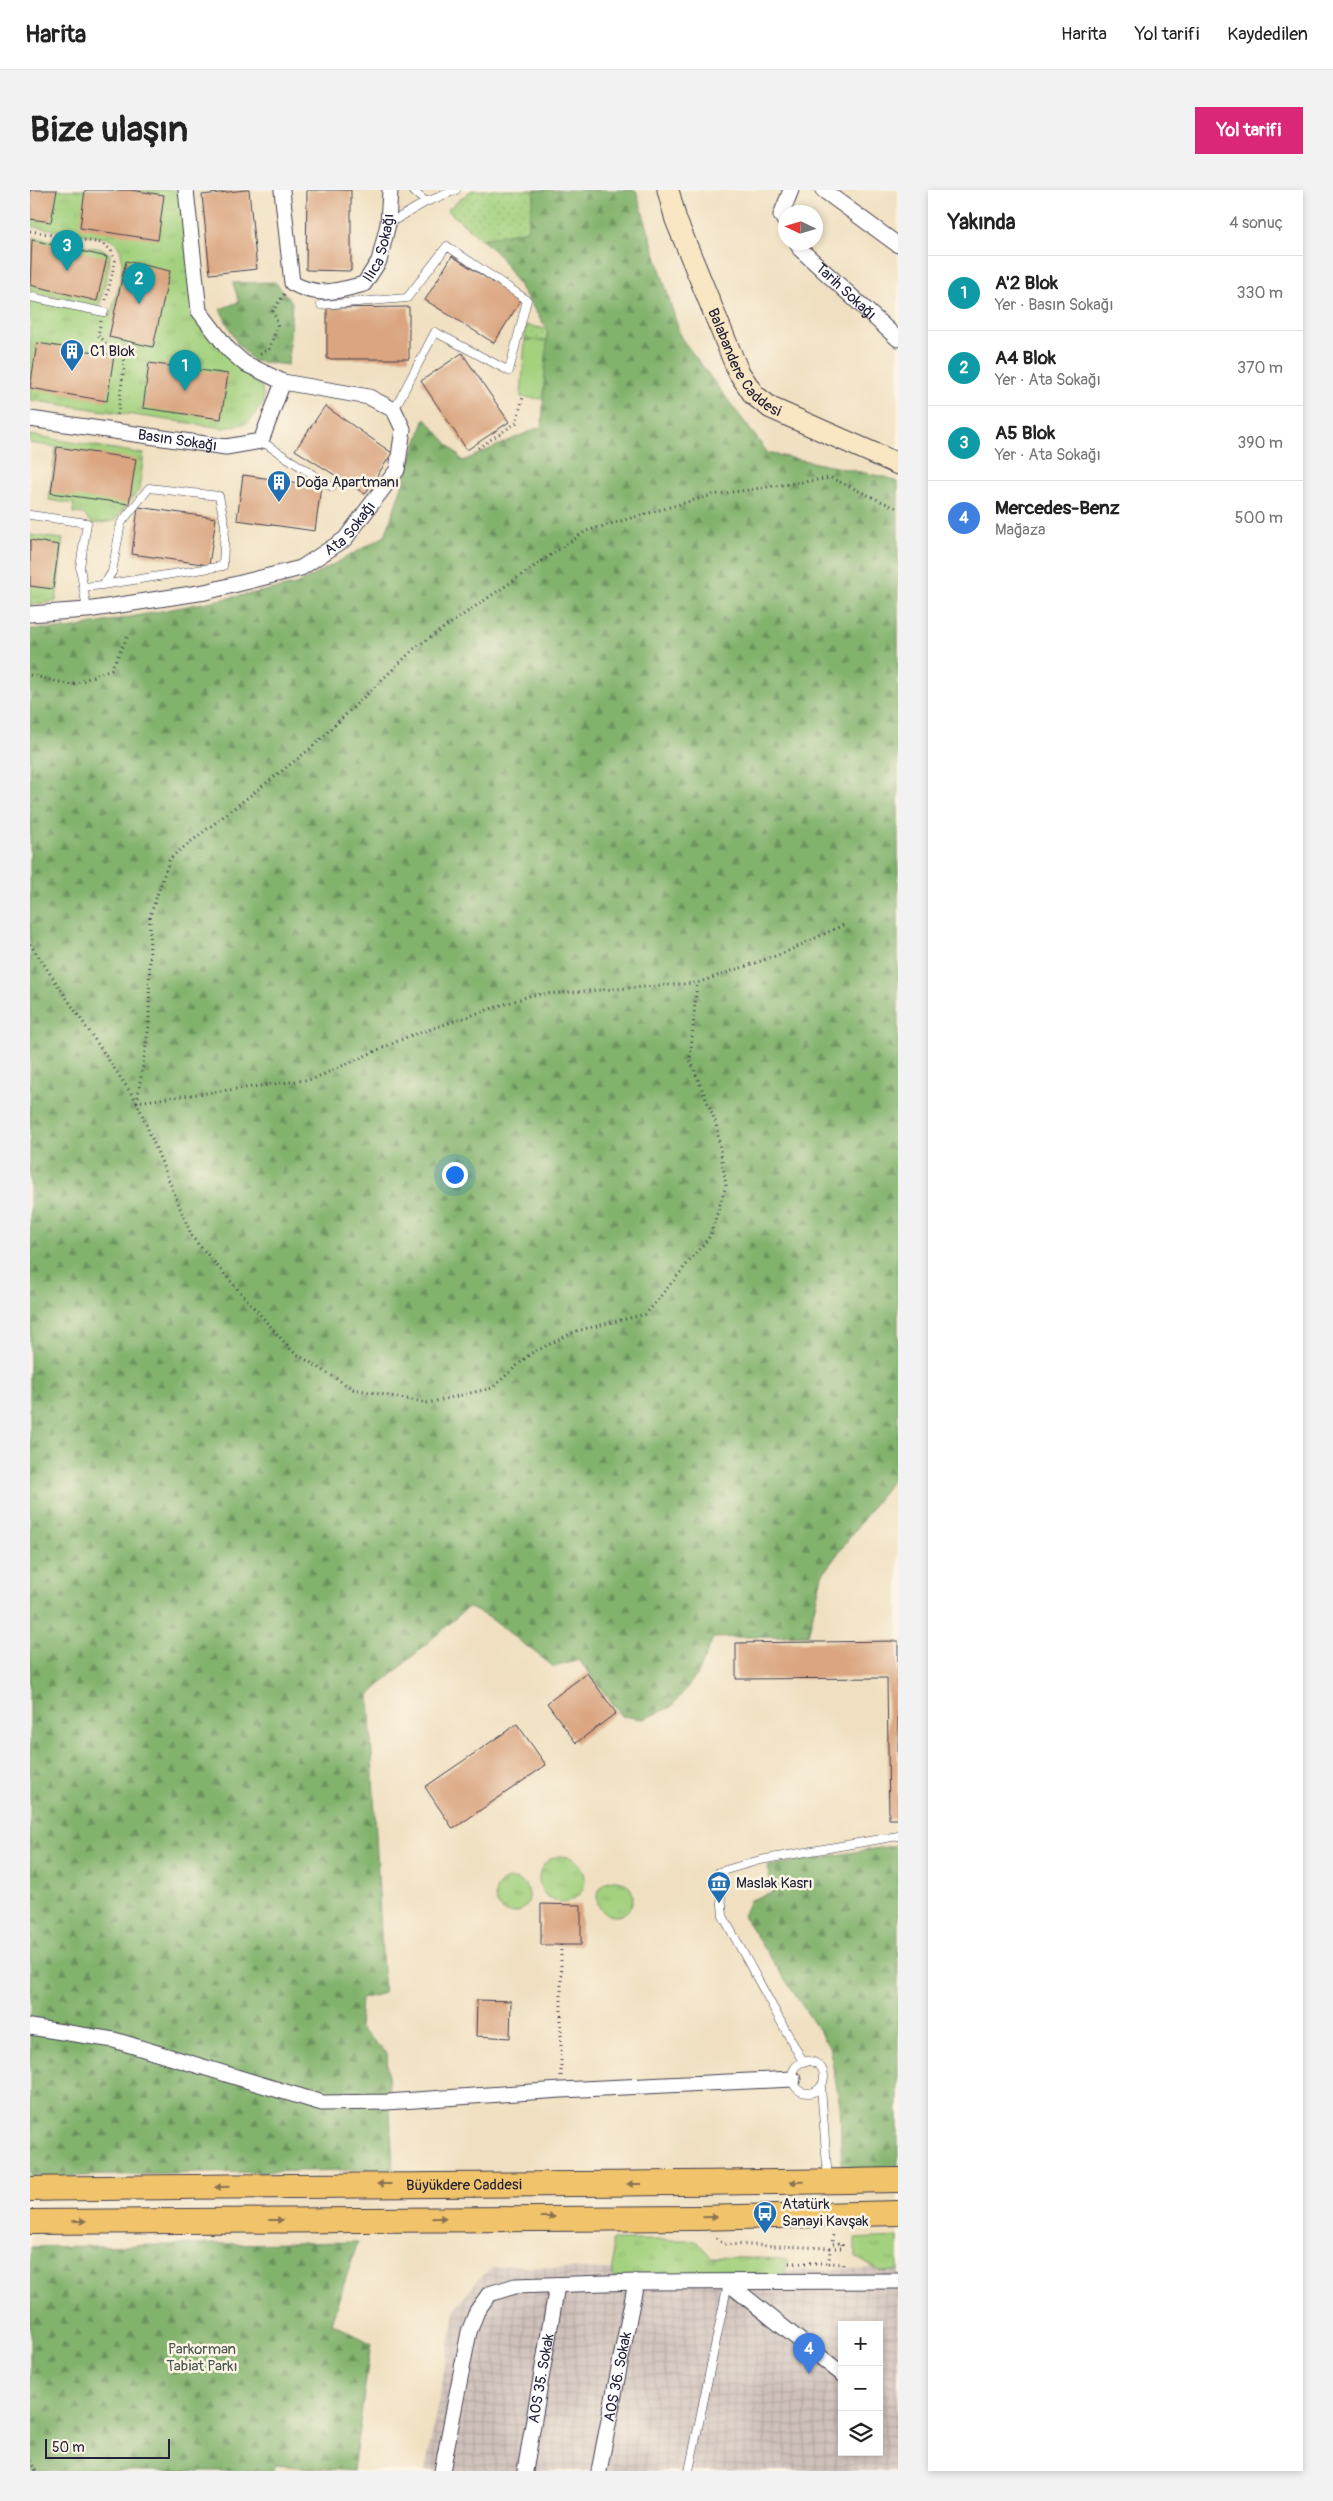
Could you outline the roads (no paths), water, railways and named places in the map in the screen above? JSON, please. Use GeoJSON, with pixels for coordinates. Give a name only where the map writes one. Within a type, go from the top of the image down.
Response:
{"type":"FeatureCollection","features":[{"type":"Feature","properties":{"kind":"main road","name":"Balabandere Caddesi"},"geometry":{"type":"LineString","coordinates":[[668,190],[676,220],[738,371],[754,394],[771,408],[898,464]]}},
{"type":"Feature","properties":{"kind":"main road","name":"Büyükdere Caddesi"},"geometry":{"type":"LineString","coordinates":[[30,2189],[898,2180]]}},
{"type":"Feature","properties":{"kind":"main road"},"geometry":{"type":"LineString","coordinates":[[468,2218],[484,2200],[559,2197],[609,2184]]}},
{"type":"Feature","properties":{"kind":"main road"},"geometry":{"type":"LineString","coordinates":[[30,2222],[698,2218],[898,2213]]}},
{"type":"Feature","properties":{"kind":"street"},"geometry":{"type":"LineString","coordinates":[[186,190],[199,311],[228,349],[244,363],[283,382],[369,397],[394,410]]}},
{"type":"Feature","properties":{"kind":"street","name":"Ilıca Sokağı"},"geometry":{"type":"LineString","coordinates":[[282,190],[292,283],[308,292],[328,293],[364,284],[379,261],[388,224],[390,190]]}},
{"type":"Feature","properties":{"kind":"street"},"geometry":{"type":"LineString","coordinates":[[785,205],[791,190]]}},
{"type":"Feature","properties":{"kind":"street"},"geometry":{"type":"LineString","coordinates":[[823,190],[898,245]]}},
{"type":"Feature","properties":{"kind":"street","name":"Tarih Sokağı"},"geometry":{"type":"LineString","coordinates":[[801,250],[898,339]]}},
{"type":"Feature","properties":{"kind":"street"},"geometry":{"type":"LineString","coordinates":[[261,441],[283,382]]}},
{"type":"Feature","properties":{"kind":"street","name":"Ata Sokağı"},"geometry":{"type":"LineString","coordinates":[[30,614],[87,610],[205,592],[300,568],[345,539],[397,470],[403,429],[394,410]]}},
{"type":"Feature","properties":{"kind":"street","name":"Basın Sokağı"},"geometry":{"type":"LineString","coordinates":[[30,419],[226,447],[261,441]]}},
{"type":"Feature","properties":{"kind":"street"},"geometry":{"type":"LineString","coordinates":[[30,2027],[114,2040],[322,2103],[387,2102],[562,2090],[793,2079]]}},
{"type":"Feature","properties":{"kind":"street"},"geometry":{"type":"LineString","coordinates":[[442,2471],[469,2332],[477,2311],[489,2294],[515,2286],[636,2282],[898,2281]]}},
{"type":"Feature","properties":{"kind":"street","name":"AOS 36. Sokak"},"geometry":{"type":"LineString","coordinates":[[599,2471],[636,2282]]}},
{"type":"Feature","properties":{"kind":"street"},"geometry":{"type":"LineString","coordinates":[[728,2283],[838,2371]]}},
{"type":"Feature","properties":{"kind":"street","name":"AOS 35. Sokak"},"geometry":{"type":"LineString","coordinates":[[525,2471],[557,2286]]}},
{"type":"Feature","properties":{"kind":"lane"},"geometry":{"type":"LineString","coordinates":[[412,190],[426,202]]}},
{"type":"Feature","properties":{"kind":"lane"},"geometry":{"type":"LineString","coordinates":[[388,224],[426,202],[456,190]]}},
{"type":"Feature","properties":{"kind":"lane"},"geometry":{"type":"LineString","coordinates":[[321,305],[407,298],[447,246],[527,300],[509,371],[435,332],[394,410]]}},
{"type":"Feature","properties":{"kind":"lane"},"geometry":{"type":"LineString","coordinates":[[30,297],[104,312]]}},
{"type":"Feature","properties":{"kind":"lane"},"geometry":{"type":"LineString","coordinates":[[261,441],[332,487]]}},
{"type":"Feature","properties":{"kind":"lane"},"geometry":{"type":"LineString","coordinates":[[84,587],[102,585],[223,566],[225,525],[219,496],[150,488],[121,523],[112,572],[102,585]]}},
{"type":"Feature","properties":{"kind":"lane"},"geometry":{"type":"LineString","coordinates":[[30,515],[87,523],[80,567],[87,610]]}},
{"type":"Feature","properties":{"kind":"lane"},"geometry":{"type":"LineString","coordinates":[[803,2062],[722,1916],[720,1872],[760,1860],[898,1836]]}},
{"type":"Feature","properties":{"kind":"lane"},"geometry":{"type":"LineString","coordinates":[[821,2087],[816,2091],[806,2093],[797,2088],[793,2079],[795,2069],[803,2062],[813,2062],[821,2068],[824,2078],[821,2087],[828,2182]]}},
{"type":"Feature","properties":{"kind":"lane"},"geometry":{"type":"LineString","coordinates":[[689,2471],[728,2283]]}},
{"type":"Feature","properties":{"kind":"place","name":"A5 Blok"},"geometry":{"type":"Point","coordinates":[67,271]}},
{"type":"Feature","properties":{"kind":"place","name":"A4 Blok"},"geometry":{"type":"Point","coordinates":[139,304]}},
{"type":"Feature","properties":{"kind":"place","name":"C1 Blok"},"geometry":{"type":"Point","coordinates":[72,372]}},
{"type":"Feature","properties":{"kind":"place","name":"A'2 Blok"},"geometry":{"type":"Point","coordinates":[185,391]}},
{"type":"Feature","properties":{"kind":"place","name":"Doğa Apartmanı"},"geometry":{"type":"Point","coordinates":[279,503]}},
{"type":"Feature","properties":{"kind":"place","name":"Maslak Kasrı"},"geometry":{"type":"Point","coordinates":[719,1904]}},
{"type":"Feature","properties":{"kind":"place","name":"Atatürk Sanayi Kavşak"},"geometry":{"type":"Point","coordinates":[765,2234]}},
{"type":"Feature","properties":{"kind":"place","name":"Mercedes-Benz"},"geometry":{"type":"Point","coordinates":[809,2374]}},
{"type":"Feature","properties":{"kind":"park label","name":"Parkorman Tabiat Parkı"},"geometry":{"type":"Point","coordinates":[202,2358]}}]}
